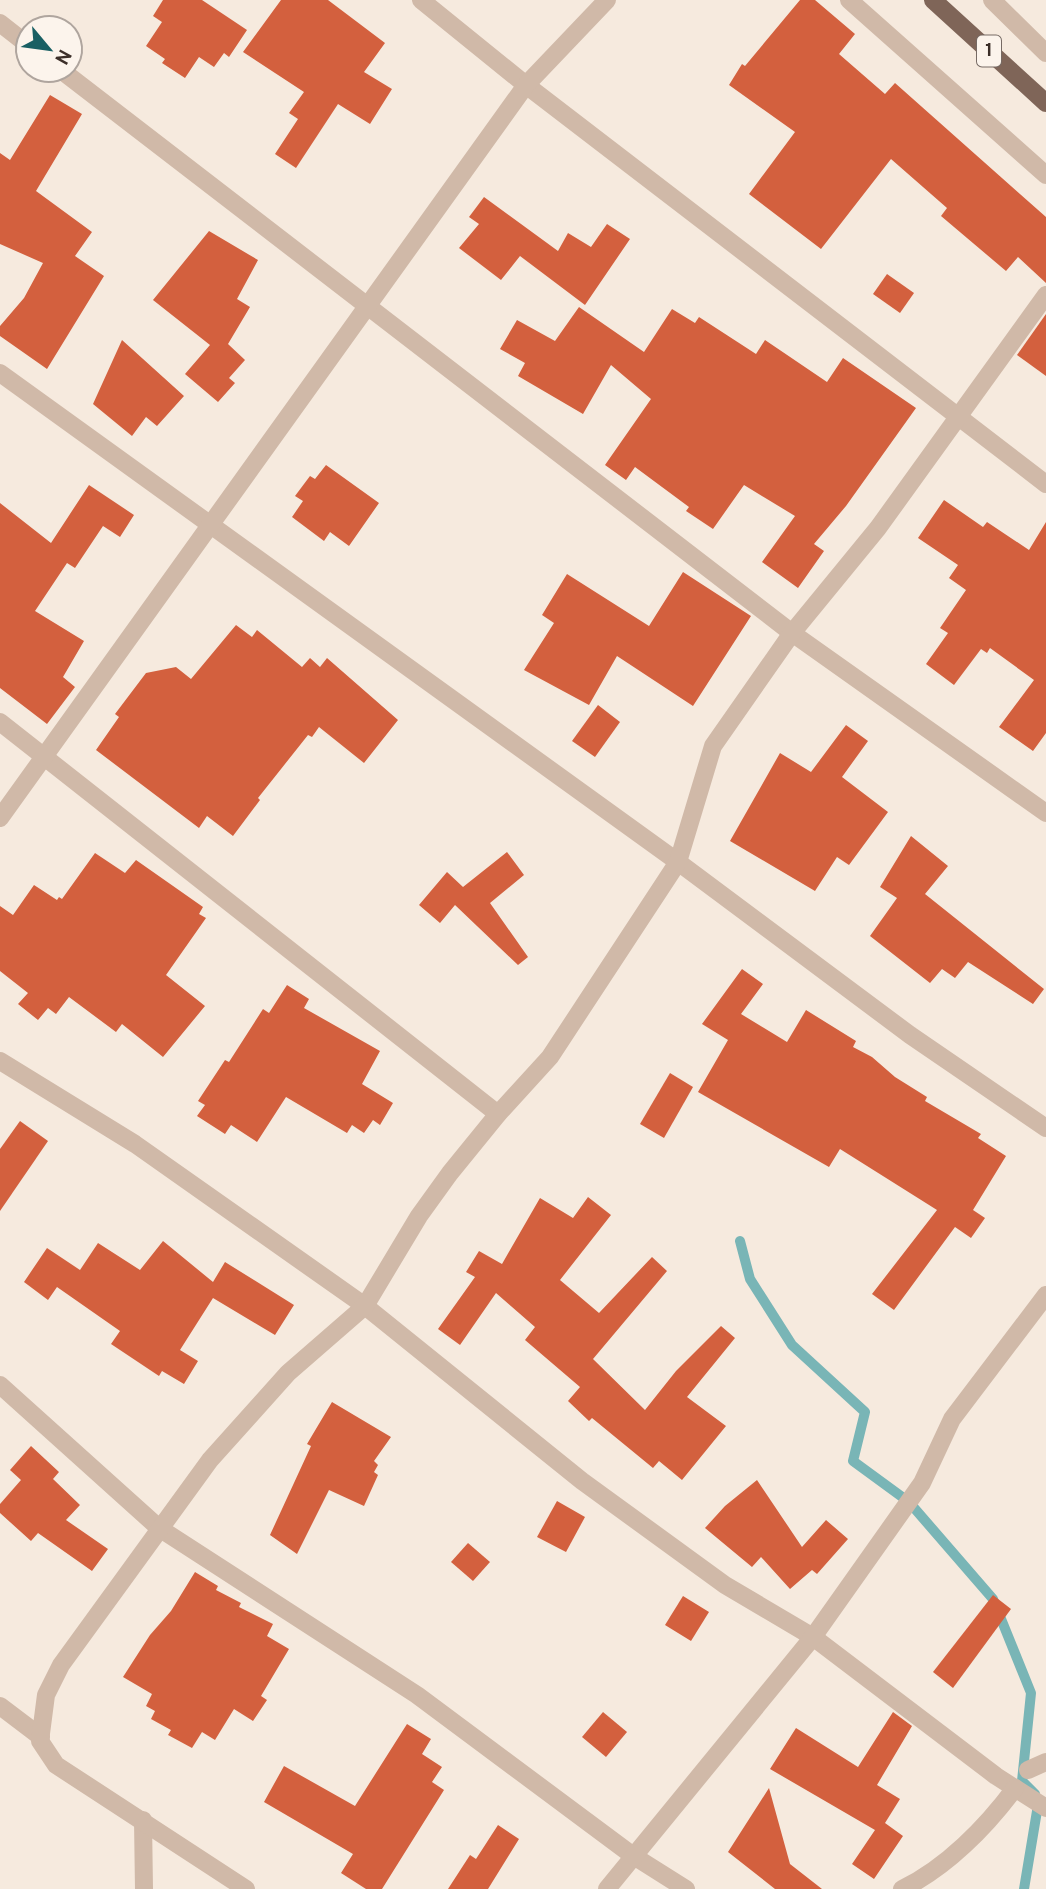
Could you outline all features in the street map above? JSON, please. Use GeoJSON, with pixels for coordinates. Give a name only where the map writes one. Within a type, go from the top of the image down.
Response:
{"type":"FeatureCollection","features":[{"type":"Feature","properties":{"kind":"main road","name":"1"},"geometry":{"type":"LineString","coordinates":[[933,0],[1046,103]]}},
{"type":"Feature","properties":{"kind":"street"},"geometry":{"type":"LineString","coordinates":[[421,0],[526,85],[961,416],[1046,484]]}},
{"type":"Feature","properties":{"kind":"street"},"geometry":{"type":"LineString","coordinates":[[0,818],[526,85],[607,0]]}},
{"type":"Feature","properties":{"kind":"street"},"geometry":{"type":"LineString","coordinates":[[849,0],[1046,175]]}},
{"type":"Feature","properties":{"kind":"street"},"geometry":{"type":"LineString","coordinates":[[992,0],[1046,53]]}},
{"type":"Feature","properties":{"kind":"street"},"geometry":{"type":"LineString","coordinates":[[0,23],[14,34]]}},
{"type":"Feature","properties":{"kind":"street"},"geometry":{"type":"LineString","coordinates":[[79,84],[370,304],[792,632],[1046,813]]}},
{"type":"Feature","properties":{"kind":"street"},"geometry":{"type":"LineString","coordinates":[[246,1889],[56,1765],[40,1741],[46,1695],[61,1665],[210,1460],[288,1373],[365,1306],[419,1216],[498,1114],[550,1057],[678,862],[713,746],[792,632],[878,528],[1046,295]]}},
{"type":"Feature","properties":{"kind":"street"},"geometry":{"type":"LineString","coordinates":[[0,373],[678,862],[910,1035],[1046,1128]]}},
{"type":"Feature","properties":{"kind":"street"},"geometry":{"type":"LineString","coordinates":[[0,722],[498,1114]]}},
{"type":"Feature","properties":{"kind":"street"},"geometry":{"type":"LineString","coordinates":[[0,1061],[135,1144],[365,1306],[582,1481],[725,1585],[813,1637],[1015,1788],[1046,1808]]}},
{"type":"Feature","properties":{"kind":"street"},"geometry":{"type":"LineString","coordinates":[[607,1889],[632,1855],[813,1637],[922,1483],[952,1419],[1046,1294]]}},
{"type":"Feature","properties":{"kind":"street"},"geometry":{"type":"LineString","coordinates":[[0,1385],[159,1528],[417,1695],[632,1855],[686,1889]]}},
{"type":"Feature","properties":{"kind":"street"},"geometry":{"type":"LineString","coordinates":[[0,1706],[41,1737]]}},
{"type":"Feature","properties":{"kind":"street"},"geometry":{"type":"LineString","coordinates":[[1028,1770],[1046,1762]]}},
{"type":"Feature","properties":{"kind":"street"},"geometry":{"type":"LineString","coordinates":[[902,1889],[927,1877],[961,1847],[1015,1788]]}},
{"type":"Feature","properties":{"kind":"street"},"geometry":{"type":"LineString","coordinates":[[143,1820],[144,1889]]}},
{"type":"Feature","properties":{"kind":"building"},"geometry":{"type":"Polygon","coordinates":[[[163,0],[202,0],[247,30],[229,57],[224,53],[214,67],[199,57],[185,78],[162,63],[165,59],[146,46],[162,22],[153,16],[163,0]]]}},
{"type":"Feature","properties":{"kind":"building"},"geometry":{"type":"Polygon","coordinates":[[[281,0],[328,0],[385,43],[364,72],[392,89],[370,124],[338,104],[296,168],[275,154],[298,119],[289,113],[304,92],[243,52],[281,0]]]}},
{"type":"Feature","properties":{"kind":"building"},"geometry":{"type":"Polygon","coordinates":[[[800,0],[815,0],[855,34],[839,54],[885,94],[895,83],[1046,217],[1046,283],[1018,257],[1006,271],[941,216],[947,208],[891,159],[821,249],[749,194],[795,132],[729,85],[742,64],[745,66],[800,0]]]}},
{"type":"Feature","properties":{"kind":"building"},"geometry":{"type":"Polygon","coordinates":[[[50,95],[82,114],[36,191],[92,232],[75,256],[104,276],[47,369],[0,336],[0,326],[24,298],[43,263],[0,244],[0,153],[10,160],[50,95]]]}},
{"type":"Feature","properties":{"kind":"building"},"geometry":{"type":"Polygon","coordinates":[[[484,197],[558,251],[568,233],[591,247],[607,224],[630,239],[585,305],[520,256],[501,280],[459,248],[479,224],[469,217],[484,197]]]}},
{"type":"Feature","properties":{"kind":"building"},"geometry":{"type":"Polygon","coordinates":[[[209,231],[258,260],[237,299],[250,307],[228,344],[245,360],[229,378],[235,383],[218,402],[185,374],[210,345],[153,300],[209,231]]]}},
{"type":"Feature","properties":{"kind":"building"},"geometry":{"type":"Polygon","coordinates":[[[887,274],[914,293],[900,313],[873,294],[887,274]]]}},
{"type":"Feature","properties":{"kind":"building"},"geometry":{"type":"Polygon","coordinates":[[[579,307],[644,352],[672,309],[695,323],[699,317],[756,354],[765,340],[827,382],[843,358],[916,408],[846,506],[814,544],[824,551],[798,588],[762,562],[795,516],[744,485],[713,529],[686,511],[689,507],[635,467],[626,480],[605,465],[651,399],[611,365],[583,414],[518,376],[525,363],[500,349],[517,320],[555,341],[579,307]]]}},
{"type":"Feature","properties":{"kind":"building"},"geometry":{"type":"Polygon","coordinates":[[[1046,314],[1046,376],[1017,355],[1046,314]]]}},
{"type":"Feature","properties":{"kind":"building"},"geometry":{"type":"Polygon","coordinates":[[[122,340],[184,396],[157,426],[146,417],[132,436],[93,404],[122,340]]]}},
{"type":"Feature","properties":{"kind":"building"},"geometry":{"type":"Polygon","coordinates":[[[326,465],[379,503],[349,546],[330,532],[324,541],[292,517],[303,501],[295,496],[310,476],[315,479],[326,465]]]}},
{"type":"Feature","properties":{"kind":"building"},"geometry":{"type":"Polygon","coordinates":[[[89,485],[134,515],[120,537],[103,526],[75,568],[67,563],[35,611],[84,641],[63,677],[75,687],[47,724],[0,688],[0,503],[51,543],[89,485]]]}},
{"type":"Feature","properties":{"kind":"building"},"geometry":{"type":"Polygon","coordinates":[[[944,500],[983,527],[987,522],[1029,550],[1046,522],[1046,733],[1033,751],[999,727],[1034,680],[990,648],[987,653],[981,649],[954,685],[926,664],[948,633],[940,628],[966,590],[949,578],[958,565],[918,538],[944,500]]]}},
{"type":"Feature","properties":{"kind":"building"},"geometry":{"type":"Polygon","coordinates":[[[683,572],[751,616],[693,706],[617,656],[589,705],[524,670],[554,623],[542,615],[567,574],[649,626],[683,572]]]}},
{"type":"Feature","properties":{"kind":"building"},"geometry":{"type":"Polygon","coordinates":[[[236,625],[252,637],[257,630],[302,667],[310,658],[320,667],[327,658],[398,720],[364,763],[319,727],[312,737],[308,735],[258,798],[260,800],[233,836],[207,816],[199,828],[96,750],[119,717],[115,714],[146,673],[176,667],[191,679],[236,625]]]}},
{"type":"Feature","properties":{"kind":"building"},"geometry":{"type":"Polygon","coordinates":[[[598,705],[620,722],[595,757],[572,741],[598,705]]]}},
{"type":"Feature","properties":{"kind":"building"},"geometry":{"type":"Polygon","coordinates":[[[846,725],[868,741],[842,777],[888,812],[849,865],[837,857],[815,891],[730,841],[780,753],[811,772],[846,725]]]}},
{"type":"Feature","properties":{"kind":"building"},"geometry":{"type":"Polygon","coordinates":[[[911,836],[948,866],[925,894],[1044,989],[1033,1004],[968,962],[955,978],[942,969],[930,983],[870,936],[897,898],[880,887],[911,836]]]}},
{"type":"Feature","properties":{"kind":"building"},"geometry":{"type":"Polygon","coordinates":[[[507,852],[524,875],[490,903],[528,957],[518,965],[455,905],[440,923],[419,905],[447,872],[463,887],[507,852]]]}},
{"type":"Feature","properties":{"kind":"building"},"geometry":{"type":"Polygon","coordinates":[[[95,853],[125,873],[136,860],[203,907],[199,914],[206,918],[166,975],[205,1006],[163,1057],[122,1024],[116,1032],[69,997],[56,1014],[48,1008],[38,1020],[18,1004],[28,993],[0,971],[0,906],[13,915],[34,885],[57,900],[59,897],[62,899],[95,853]]]}},
{"type":"Feature","properties":{"kind":"building"},"geometry":{"type":"Polygon","coordinates":[[[742,969],[763,984],[741,1014],[787,1042],[806,1010],[856,1041],[853,1047],[872,1057],[895,1077],[927,1097],[925,1101],[981,1134],[978,1138],[1006,1156],[973,1210],[985,1218],[971,1238],[955,1227],[894,1310],[872,1294],[937,1210],[840,1149],[829,1167],[698,1092],[728,1040],[702,1024],[742,969]]]}},
{"type":"Feature","properties":{"kind":"building"},"geometry":{"type":"Polygon","coordinates":[[[287,985],[309,999],[304,1008],[380,1051],[362,1084],[393,1103],[380,1125],[373,1120],[364,1133],[352,1125],[347,1133],[286,1097],[257,1142],[231,1125],[225,1134],[197,1116],[205,1105],[198,1101],[225,1060],[229,1062],[263,1009],[269,1013],[287,985]]]}},
{"type":"Feature","properties":{"kind":"building"},"geometry":{"type":"Polygon","coordinates":[[[670,1073],[693,1087],[664,1138],[640,1124],[670,1073]]]}},
{"type":"Feature","properties":{"kind":"building"},"geometry":{"type":"Polygon","coordinates":[[[20,1121],[48,1141],[0,1211],[0,1149],[20,1121]]]}},
{"type":"Feature","properties":{"kind":"building"},"geometry":{"type":"Polygon","coordinates":[[[588,1197],[611,1215],[560,1280],[599,1313],[652,1257],[667,1271],[593,1359],[645,1410],[676,1371],[721,1326],[735,1338],[687,1397],[726,1426],[682,1480],[659,1461],[653,1468],[592,1418],[589,1421],[568,1401],[580,1387],[525,1340],[535,1327],[496,1293],[460,1345],[438,1329],[475,1277],[466,1272],[479,1251],[502,1264],[540,1198],[573,1218],[588,1197]]]}},
{"type":"Feature","properties":{"kind":"building"},"geometry":{"type":"Polygon","coordinates":[[[163,1241],[213,1282],[225,1262],[294,1305],[275,1335],[213,1298],[180,1350],[198,1361],[184,1384],[162,1371],[159,1376],[111,1344],[120,1331],[57,1287],[48,1300],[24,1282],[47,1248],[80,1270],[98,1243],[140,1270],[163,1241]]]}},
{"type":"Feature","properties":{"kind":"building"},"geometry":{"type":"Polygon","coordinates":[[[332,1402],[391,1437],[374,1461],[378,1465],[374,1472],[378,1475],[364,1506],[329,1490],[297,1554],[270,1535],[311,1446],[307,1444],[332,1402]]]}},
{"type":"Feature","properties":{"kind":"building"},"geometry":{"type":"Polygon","coordinates":[[[31,1446],[59,1472],[53,1479],[80,1505],[66,1520],[108,1549],[92,1571],[38,1533],[31,1541],[0,1513],[0,1504],[21,1480],[10,1470],[31,1446]]]}},
{"type":"Feature","properties":{"kind":"building"},"geometry":{"type":"Polygon","coordinates":[[[757,1480],[802,1547],[826,1520],[848,1539],[817,1574],[812,1570],[790,1589],[761,1557],[752,1567],[705,1528],[725,1506],[757,1480]]]}},
{"type":"Feature","properties":{"kind":"building"},"geometry":{"type":"Polygon","coordinates":[[[557,1501],[585,1517],[566,1552],[537,1537],[557,1501]]]}},
{"type":"Feature","properties":{"kind":"building"},"geometry":{"type":"Polygon","coordinates":[[[468,1543],[490,1562],[473,1581],[451,1562],[468,1543]]]}},
{"type":"Feature","properties":{"kind":"building"},"geometry":{"type":"Polygon","coordinates":[[[195,1572],[218,1586],[216,1590],[241,1603],[239,1607],[273,1624],[267,1636],[289,1649],[261,1696],[267,1700],[253,1721],[234,1709],[215,1740],[202,1732],[192,1748],[168,1735],[171,1730],[151,1719],[155,1711],[146,1706],[152,1694],[123,1677],[150,1635],[171,1611],[195,1572]]]}},
{"type":"Feature","properties":{"kind":"building"},"geometry":{"type":"Polygon","coordinates":[[[993,1595],[1011,1609],[953,1688],[933,1672],[993,1595]]]}},
{"type":"Feature","properties":{"kind":"building"},"geometry":{"type":"Polygon","coordinates":[[[683,1596],[709,1612],[691,1641],[665,1625],[683,1596]]]}},
{"type":"Feature","properties":{"kind":"building"},"geometry":{"type":"Polygon","coordinates":[[[603,1712],[627,1732],[606,1757],[582,1737],[603,1712]]]}},
{"type":"Feature","properties":{"kind":"building"},"geometry":{"type":"Polygon","coordinates":[[[893,1712],[912,1726],[877,1785],[900,1799],[885,1823],[903,1836],[874,1879],[852,1864],[875,1830],[770,1769],[796,1728],[858,1767],[893,1712]]]}},
{"type":"Feature","properties":{"kind":"building"},"geometry":{"type":"Polygon","coordinates":[[[407,1724],[431,1739],[422,1754],[442,1767],[432,1782],[444,1790],[382,1889],[366,1889],[341,1873],[353,1854],[264,1802],[284,1766],[355,1806],[407,1724]]]}},
{"type":"Feature","properties":{"kind":"building"},"geometry":{"type":"Polygon","coordinates":[[[769,1788],[790,1864],[822,1889],[775,1889],[728,1852],[769,1788]]]}},
{"type":"Feature","properties":{"kind":"building"},"geometry":{"type":"Polygon","coordinates":[[[498,1825],[519,1839],[488,1889],[448,1889],[470,1855],[476,1859],[498,1825]]]}},
{"type":"Feature","properties":{"kind":"waterway"},"geometry":{"type":"LineString","coordinates":[[740,1241],[750,1279],[792,1345],[865,1412],[853,1461],[909,1502],[993,1599],[1031,1693],[1022,1781],[1035,1794],[1038,1805],[1024,1889]]}}]}
